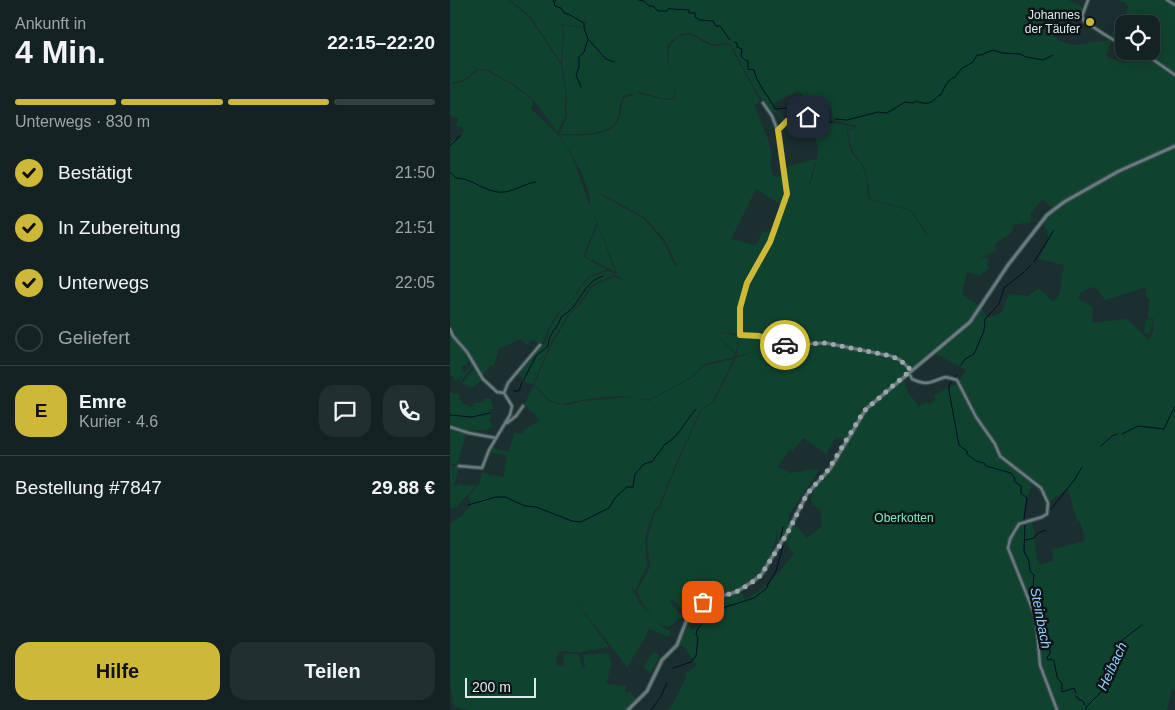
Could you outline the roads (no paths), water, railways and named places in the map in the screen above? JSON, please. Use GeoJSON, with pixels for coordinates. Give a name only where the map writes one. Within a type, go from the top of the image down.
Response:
{"type":"FeatureCollection","features":[{"type":"Feature","properties":{"kind":"street"},"geometry":{"type":"LineString","coordinates":[[1088,0],[1082,16],[1084,21],[1115,42]]}},
{"type":"Feature","properties":{"kind":"street"},"geometry":{"type":"LineString","coordinates":[[1167,0],[1175,5]]}},
{"type":"Feature","properties":{"kind":"street"},"geometry":{"type":"LineString","coordinates":[[1154,60],[1175,75]]}},
{"type":"Feature","properties":{"kind":"street"},"geometry":{"type":"LineString","coordinates":[[763,103],[778,130],[787,194],[770,242],[747,283],[740,308],[740,335],[759,336],[787,345],[826,343],[891,356],[900,360],[910,371],[912,379],[924,383],[932,383],[946,377],[956,379],[976,417],[994,442],[1000,457],[1039,486],[1048,501],[1047,514],[1032,521],[1023,522],[1014,532],[1008,548],[1036,618],[1040,665],[1057,710]]}},
{"type":"Feature","properties":{"kind":"street"},"geometry":{"type":"LineString","coordinates":[[778,130],[787,121],[808,117]]}},
{"type":"Feature","properties":{"kind":"street"},"geometry":{"type":"LineString","coordinates":[[628,710],[648,690],[660,662],[677,645],[687,617],[706,600],[729,594],[745,587],[759,577],[811,489],[828,470],[866,409],[970,322],[1036,227],[1054,209],[1119,171],[1175,146]]}},
{"type":"Feature","properties":{"kind":"street"},"geometry":{"type":"LineString","coordinates":[[450,329],[453,336],[467,352],[483,380],[497,392],[504,393]]}},
{"type":"Feature","properties":{"kind":"street"},"geometry":{"type":"LineString","coordinates":[[504,393],[508,383],[540,345]]}},
{"type":"Feature","properties":{"kind":"street"},"geometry":{"type":"LineString","coordinates":[[458,466],[482,468],[505,424],[512,406],[504,393]]}},
{"type":"Feature","properties":{"kind":"street"},"geometry":{"type":"LineString","coordinates":[[505,424],[516,416],[523,406]]}},
{"type":"Feature","properties":{"kind":"street"},"geometry":{"type":"LineString","coordinates":[[450,426],[469,433],[496,438]]}},
{"type":"Feature","properties":{"kind":"waterway"},"geometry":{"type":"LineString","coordinates":[[553,0],[554,2],[556,0]]}},
{"type":"Feature","properties":{"kind":"waterway"},"geometry":{"type":"LineString","coordinates":[[639,0],[644,1],[649,6],[653,6],[658,11],[667,11],[669,8],[689,10],[689,13],[695,13],[695,17],[700,20],[713,21],[716,26],[720,26],[730,40]]}},
{"type":"Feature","properties":{"kind":"waterway"},"geometry":{"type":"LineString","coordinates":[[554,2],[555,6],[561,8],[564,13],[584,23],[588,39],[584,52],[579,57],[579,67],[576,75],[581,87]]}},
{"type":"Feature","properties":{"kind":"waterway"},"geometry":{"type":"LineString","coordinates":[[589,40],[606,59],[614,62]]}},
{"type":"Feature","properties":{"kind":"waterway"},"geometry":{"type":"LineString","coordinates":[[734,42],[737,43],[737,47],[742,49],[741,56],[748,61],[748,69],[754,70],[757,80],[775,109],[790,108],[795,116]]}},
{"type":"Feature","properties":{"kind":"waterway"},"geometry":{"type":"LineString","coordinates":[[835,119],[847,120],[878,112],[887,113],[905,102],[931,102],[941,95],[948,82],[961,69],[973,62],[977,55],[993,50],[1043,60],[1053,55]]}},
{"type":"Feature","properties":{"kind":"waterway"},"geometry":{"type":"LineString","coordinates":[[798,119],[807,125]]}},
{"type":"Feature","properties":{"kind":"waterway"},"geometry":{"type":"LineString","coordinates":[[810,126],[832,122]]}},
{"type":"Feature","properties":{"kind":"waterway"},"geometry":{"type":"LineString","coordinates":[[450,146],[461,135]]}},
{"type":"Feature","properties":{"kind":"waterway"},"geometry":{"type":"LineString","coordinates":[[450,172],[456,178],[466,180],[488,190],[499,192],[510,191],[536,182]]}},
{"type":"Feature","properties":{"kind":"waterway","name":"Steinbach"},"geometry":{"type":"LineString","coordinates":[[1034,262],[1054,230]]}},
{"type":"Feature","properties":{"kind":"waterway","name":"Steinbach"},"geometry":{"type":"LineString","coordinates":[[1026,270],[1031,265]]}},
{"type":"Feature","properties":{"kind":"waterway","name":"Steinbach"},"geometry":{"type":"LineString","coordinates":[[961,365],[965,359],[974,354],[984,331],[985,319],[999,304],[1004,288],[1024,272]]}},
{"type":"Feature","properties":{"kind":"waterway"},"geometry":{"type":"LineString","coordinates":[[524,379],[536,356],[548,346],[550,337],[561,317],[572,308],[593,281],[603,276]]}},
{"type":"Feature","properties":{"kind":"waterway","name":"Steinbach"},"geometry":{"type":"LineString","coordinates":[[952,380],[949,391],[959,445],[976,461],[1011,473],[1015,479],[1014,481],[1021,486],[1021,493],[1027,498],[1024,519]]}},
{"type":"Feature","properties":{"kind":"waterway"},"geometry":{"type":"LineString","coordinates":[[514,391],[519,391],[522,382]]}},
{"type":"Feature","properties":{"kind":"waterway"},"geometry":{"type":"LineString","coordinates":[[1122,434],[1138,426],[1164,429],[1175,406]]}},
{"type":"Feature","properties":{"kind":"waterway"},"geometry":{"type":"LineString","coordinates":[[468,505],[496,497],[505,497],[525,506],[536,507],[572,521],[581,522],[609,508],[615,498],[627,487],[633,487],[635,474],[644,464],[653,461],[664,445],[677,434],[696,409]]}},
{"type":"Feature","properties":{"kind":"waterway"},"geometry":{"type":"LineString","coordinates":[[450,415],[472,417],[490,413]]}},
{"type":"Feature","properties":{"kind":"waterway"},"geometry":{"type":"LineString","coordinates":[[1101,446],[1117,434]]}},
{"type":"Feature","properties":{"kind":"waterway"},"geometry":{"type":"LineString","coordinates":[[1051,509],[1082,467]]}},
{"type":"Feature","properties":{"kind":"waterway","name":"Steinbach"},"geometry":{"type":"LineString","coordinates":[[1025,524],[1024,551],[1029,561],[1030,571],[1034,575],[1035,597],[1042,608],[1045,647],[1050,649],[1050,654],[1047,657],[1048,660],[1052,659],[1054,661],[1057,677],[1062,684],[1062,692],[1074,688],[1076,693]]}},
{"type":"Feature","properties":{"kind":"waterway"},"geometry":{"type":"LineString","coordinates":[[780,541],[783,527]]}},
{"type":"Feature","properties":{"kind":"waterway"},"geometry":{"type":"LineString","coordinates":[[1025,540],[1034,538],[1038,533],[1046,530]]}},
{"type":"Feature","properties":{"kind":"waterway"},"geometry":{"type":"LineString","coordinates":[[673,668],[691,662],[696,656],[697,630],[710,612],[754,598],[767,588],[776,571],[783,546]]}},
{"type":"Feature","properties":{"kind":"waterway","name":"Heibach"},"geometry":{"type":"LineString","coordinates":[[1086,710],[1086,707],[1102,691],[1106,671],[1115,660],[1118,650],[1122,648],[1119,643],[1142,625]]}},
{"type":"Feature","properties":{"kind":"waterway"},"geometry":{"type":"LineString","coordinates":[[651,710],[660,698],[667,683]]}},
{"type":"Feature","properties":{"kind":"waterway","name":"Steinbach"},"geometry":{"type":"LineString","coordinates":[[1076,696],[1085,705]]}},
{"type":"Feature","properties":{"kind":"place","name":"Johannes der Täufer"},"geometry":{"type":"Point","coordinates":[1090,22]}},
{"type":"Feature","properties":{"kind":"park label","name":"Oberkotten"},"geometry":{"type":"Point","coordinates":[904,518]}}]}
